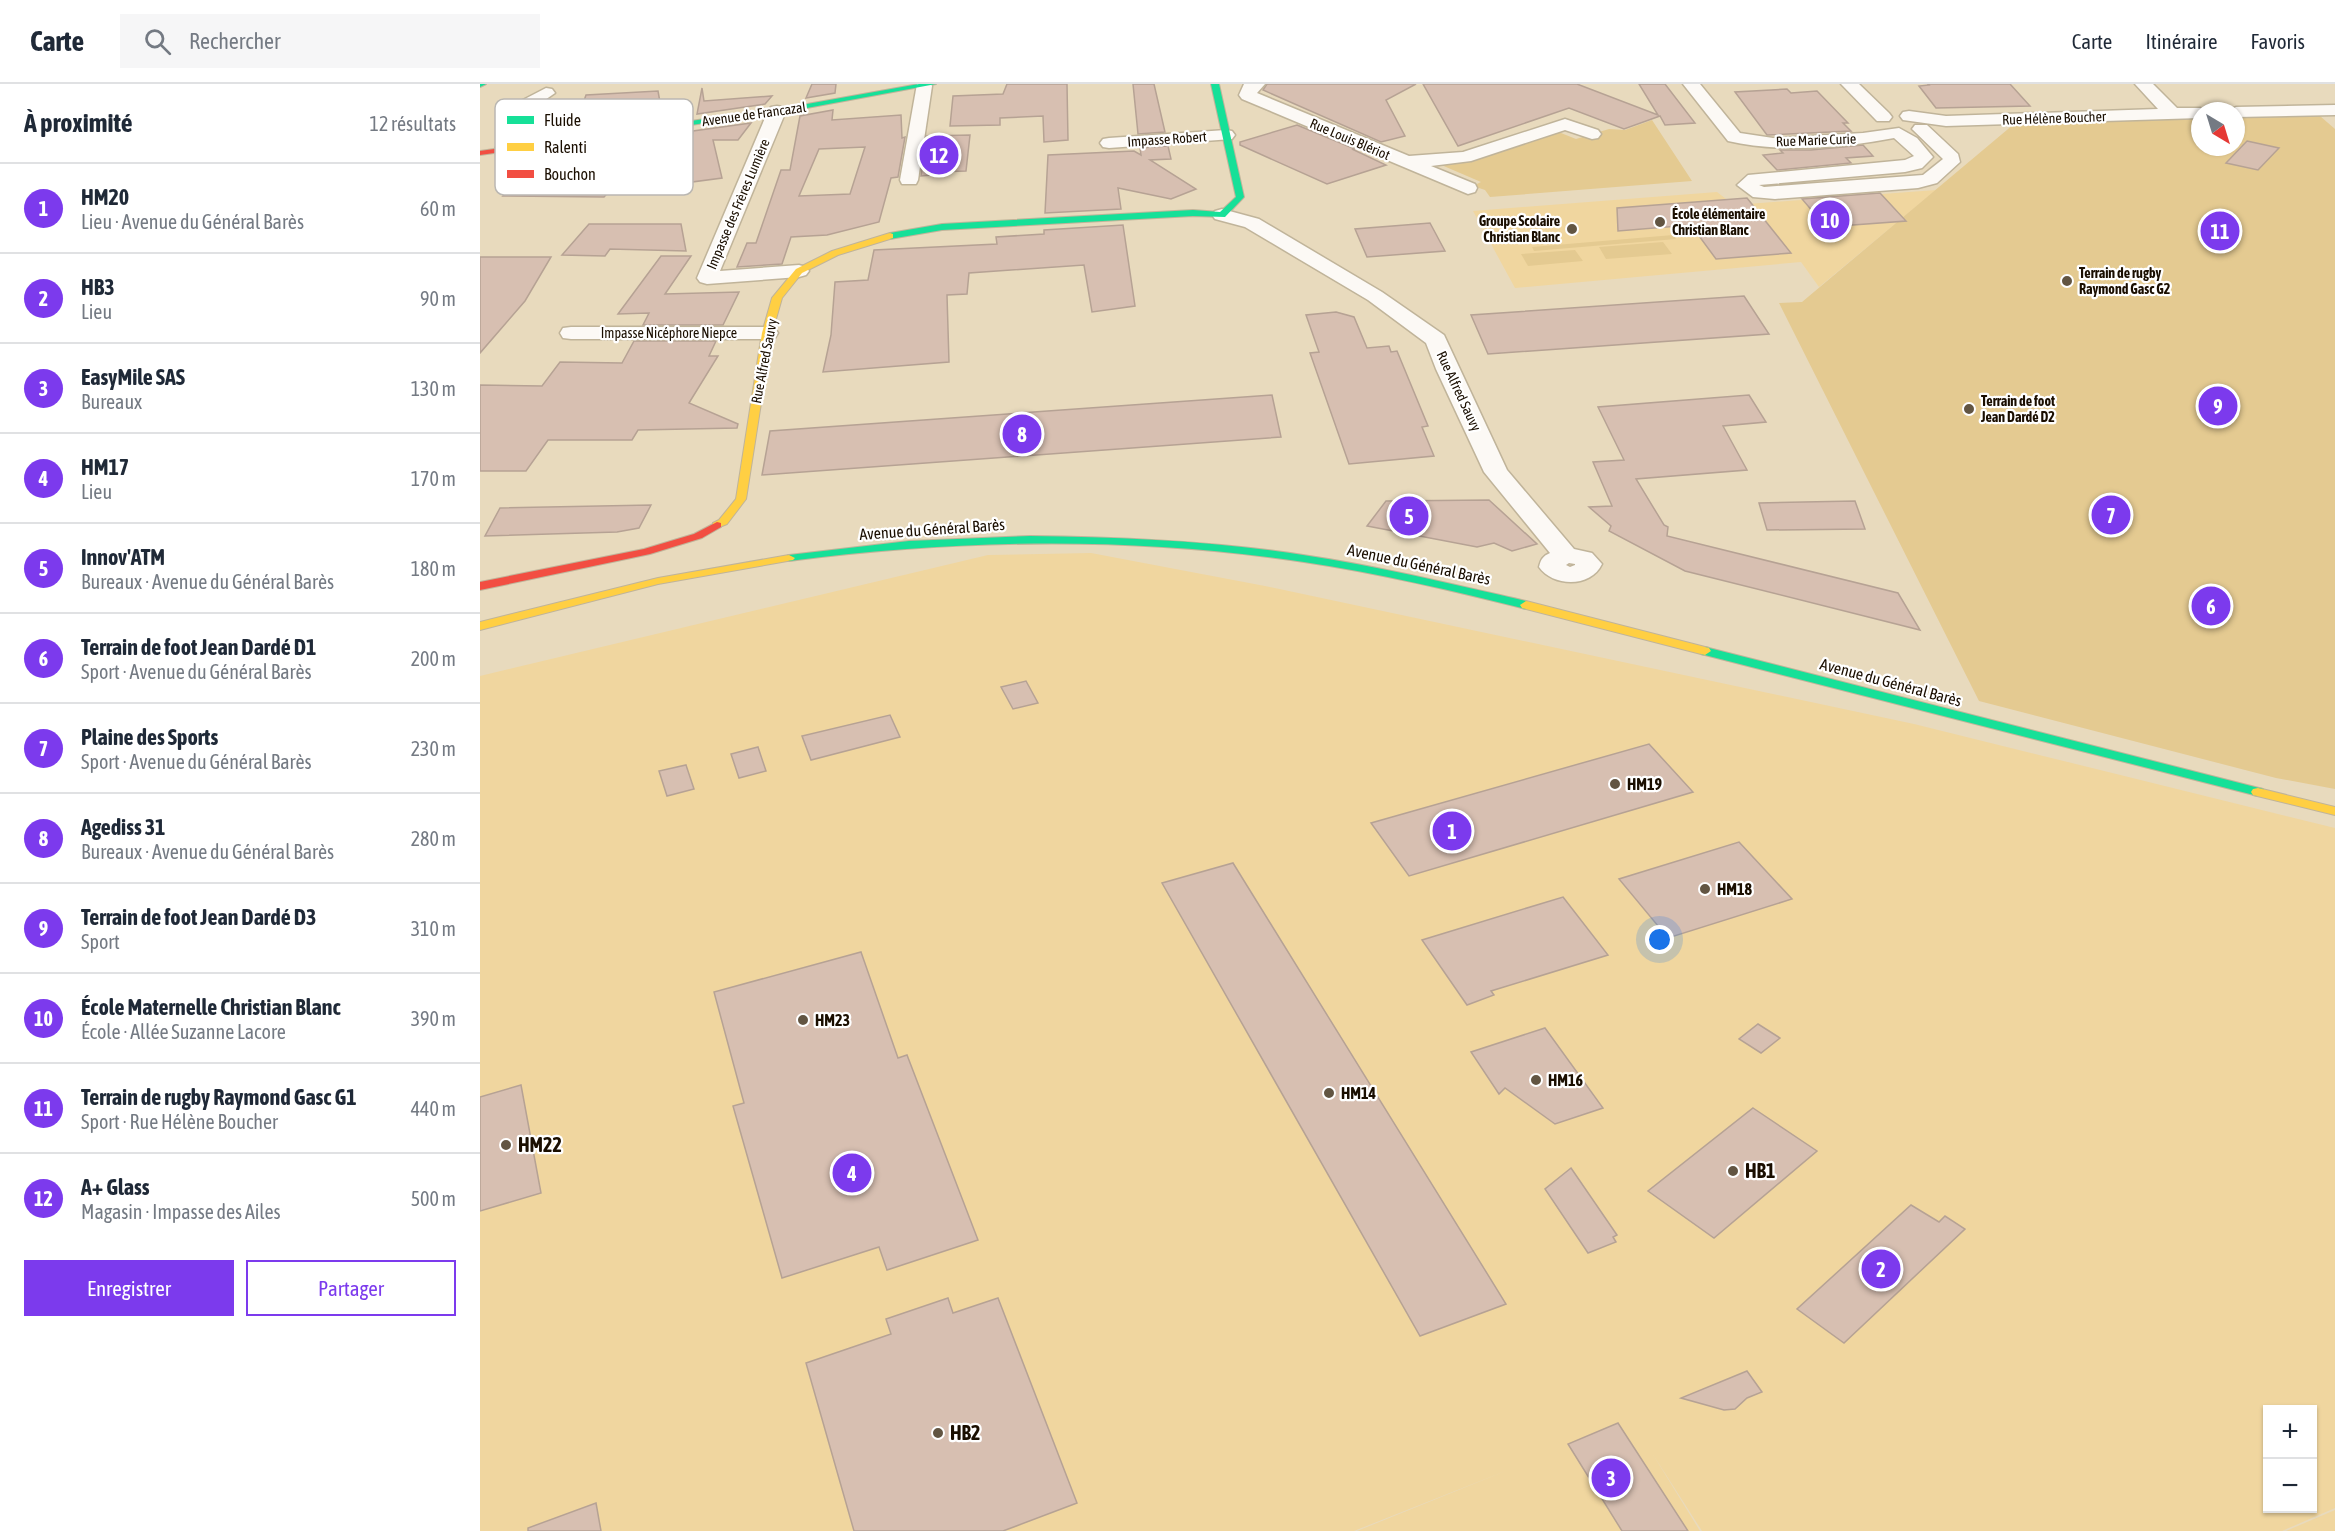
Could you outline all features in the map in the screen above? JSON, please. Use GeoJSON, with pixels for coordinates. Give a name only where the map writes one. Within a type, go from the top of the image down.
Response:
{"type":"FeatureCollection","features":[{"type":"Feature","properties":{"kind":"street"},"geometry":{"type":"LineString","coordinates":[[1215,84],[1240,197],[1222,215]]}},
{"type":"Feature","properties":{"kind":"street","name":"Rue Louis Blériot"},"geometry":{"type":"LineString","coordinates":[[1257,84],[1251,86],[1248,95],[1468,188]]}},
{"type":"Feature","properties":{"kind":"street","name":"Rue Marie Curie"},"geometry":{"type":"LineString","coordinates":[[1691,84],[1734,137],[1773,143],[1863,138],[1896,133],[1909,116]]}},
{"type":"Feature","properties":{"kind":"street"},"geometry":{"type":"LineString","coordinates":[[1849,84],[1883,117],[1909,116],[1952,158],[1952,162],[1930,179],[1918,182],[1767,194],[1753,191],[1746,185],[1755,179],[1916,164],[1924,157],[1911,142],[1882,125],[1883,117]]}},
{"type":"Feature","properties":{"kind":"street"},"geometry":{"type":"LineString","coordinates":[[2143,84],[2173,114]]}},
{"type":"Feature","properties":{"kind":"street"},"geometry":{"type":"LineString","coordinates":[[909,180],[928,85]]}},
{"type":"Feature","properties":{"kind":"street","name":"Avenue de Francazal"},"geometry":{"type":"LineString","coordinates":[[693,123],[928,85]]}},
{"type":"Feature","properties":{"kind":"street"},"geometry":{"type":"LineString","coordinates":[[536,99],[546,93]]}},
{"type":"Feature","properties":{"kind":"street"},"geometry":{"type":"LineString","coordinates":[[2245,112],[2335,110]]}},
{"type":"Feature","properties":{"kind":"street","name":"Impasse des Frères Lumière"},"geometry":{"type":"LineString","coordinates":[[777,111],[707,278],[799,271]]}},
{"type":"Feature","properties":{"kind":"street","name":"Rue Hélène Boucher"},"geometry":{"type":"LineString","coordinates":[[1909,116],[1946,121],[2191,113]]}},
{"type":"Feature","properties":{"kind":"street"},"geometry":{"type":"LineString","coordinates":[[1405,162],[1465,157],[1565,124],[1592,134]]}},
{"type":"Feature","properties":{"kind":"street","name":"Impasse Robert"},"geometry":{"type":"LineString","coordinates":[[1109,143],[1226,135]]}},
{"type":"Feature","properties":{"kind":"street","name":"Avenue de Francazal"},"geometry":{"type":"LineString","coordinates":[[480,155],[495,152]]}},
{"type":"Feature","properties":{"kind":"street"},"geometry":{"type":"LineString","coordinates":[[1813,175],[1814,183],[1831,189]]}},
{"type":"Feature","properties":{"kind":"street","name":"Rue Alfred Sauvy"},"geometry":{"type":"LineString","coordinates":[[480,586],[646,552],[698,536],[723,522],[741,499],[767,333],[777,298],[799,271],[835,253],[881,237],[942,227],[1192,213],[1222,215],[1252,223],[1375,296],[1436,340],[1447,369],[1496,472],[1566,555]]}},
{"type":"Feature","properties":{"kind":"street","name":"Impasse Nicéphore Niepce"},"geometry":{"type":"LineString","coordinates":[[572,333],[767,333]]}},
{"type":"Feature","properties":{"kind":"street","name":"Avenue du Général Barès"},"geometry":{"type":"LineString","coordinates":[[480,626],[681,577],[805,556],[883,547],[944,542],[1065,539],[1130,541],[1233,549],[1366,569],[1501,599],[2335,811]]}},
{"type":"Feature","properties":{"kind":"shaded area"},"geometry":{"type":"Polygon","coordinates":[[[2320,116],[2335,129],[2335,789],[2276,778],[1979,701],[1779,303],[1802,302],[2014,124],[2191,119],[2191,156],[2245,156],[2245,118],[2320,116]]]}},
{"type":"Feature","properties":{"kind":"shaded area"},"geometry":{"type":"Polygon","coordinates":[[[1652,120],[1692,181],[1490,197],[1485,190],[1473,186],[1481,182],[1439,164],[1556,131],[1576,139],[1609,129],[1625,130],[1652,120]]]}},
{"type":"Feature","properties":{"kind":"shaded area","name":"Groupe Scolaire Christian Blanc"},"geometry":{"type":"Polygon","coordinates":[[[1936,190],[1819,287],[1801,262],[1515,288],[1473,211],[1717,192],[1734,205],[1936,190]]]}},
{"type":"Feature","properties":{"kind":"shaded area"},"geometry":{"type":"Polygon","coordinates":[[[1673,235],[1676,239],[1534,251],[1532,247],[1673,235]]]}},
{"type":"Feature","properties":{"kind":"shaded area"},"geometry":{"type":"Polygon","coordinates":[[[1663,242],[1672,254],[1606,259],[1599,247],[1663,242]]]}},
{"type":"Feature","properties":{"kind":"shaded area"},"geometry":{"type":"Polygon","coordinates":[[[1575,250],[1583,261],[1528,266],[1521,254],[1575,250]]]}},
{"type":"Feature","properties":{"kind":"shaded area"},"geometry":{"type":"Polygon","coordinates":[[[1091,553],[1265,586],[1914,724],[2335,828],[2335,1508],[2282,1531],[1702,1531],[1652,1453],[1700,1531],[1357,1531],[1508,1470],[1354,1531],[480,1531],[480,676],[988,555],[1091,553]]]}},
{"type":"Feature","properties":{"kind":"shaded area"},"geometry":{"type":"Polygon","coordinates":[[[2335,1510],[2335,1531],[2286,1531],[2335,1510]]]}},
{"type":"Feature","properties":{"kind":"building"},"geometry":{"type":"Polygon","coordinates":[[[812,84],[836,84],[835,93],[806,98],[812,84]]]}},
{"type":"Feature","properties":{"kind":"building"},"geometry":{"type":"Polygon","coordinates":[[[1007,84],[1067,84],[1068,140],[1044,142],[1043,116],[1000,118],[1000,125],[950,126],[953,96],[1003,94],[1007,84]]]}},
{"type":"Feature","properties":{"kind":"building"},"geometry":{"type":"Polygon","coordinates":[[[1133,84],[1154,84],[1165,132],[1138,134],[1133,84]]]}},
{"type":"Feature","properties":{"kind":"building"},"geometry":{"type":"Polygon","coordinates":[[[1267,84],[1416,84],[1386,100],[1405,136],[1381,142],[1263,90],[1267,84]]]}},
{"type":"Feature","properties":{"kind":"building"},"geometry":{"type":"Polygon","coordinates":[[[1423,84],[1577,84],[1658,115],[1639,84],[1665,84],[1695,123],[1665,125],[1660,116],[1624,129],[1569,108],[1458,146],[1423,84]]]}},
{"type":"Feature","properties":{"kind":"building"},"geometry":{"type":"Polygon","coordinates":[[[1928,84],[2010,84],[2030,106],[1936,108],[1919,86],[1928,84]]]}},
{"type":"Feature","properties":{"kind":"building"},"geometry":{"type":"Polygon","coordinates":[[[702,88],[704,101],[772,96],[765,104],[697,114],[702,88]]]}},
{"type":"Feature","properties":{"kind":"building"},"geometry":{"type":"Polygon","coordinates":[[[1787,89],[1791,93],[1817,91],[1848,123],[1843,123],[1851,131],[1767,135],[1735,92],[1787,89]]]}},
{"type":"Feature","properties":{"kind":"building"},"geometry":{"type":"Polygon","coordinates":[[[658,91],[659,99],[585,99],[586,95],[658,91]]]}},
{"type":"Feature","properties":{"kind":"building"},"geometry":{"type":"Polygon","coordinates":[[[833,110],[832,120],[901,115],[902,138],[905,137],[898,177],[891,178],[879,222],[827,235],[791,237],[782,264],[737,267],[747,243],[756,243],[781,170],[790,170],[800,116],[833,110]],[[865,147],[819,149],[799,196],[850,194],[865,147]]]}},
{"type":"Feature","properties":{"kind":"building"},"geometry":{"type":"Polygon","coordinates":[[[751,123],[738,140],[713,140],[722,178],[693,182],[693,131],[751,123]]]}},
{"type":"Feature","properties":{"kind":"building"},"geometry":{"type":"Polygon","coordinates":[[[1297,125],[1355,149],[1352,149],[1386,165],[1327,184],[1240,145],[1240,142],[1297,125]]]}},
{"type":"Feature","properties":{"kind":"building"},"geometry":{"type":"Polygon","coordinates":[[[970,135],[966,171],[933,172],[932,175],[921,176],[927,136],[970,135]]]}},
{"type":"Feature","properties":{"kind":"building"},"geometry":{"type":"Polygon","coordinates":[[[2247,141],[2279,148],[2258,170],[2226,163],[2233,156],[2245,156],[2247,141]]]}},
{"type":"Feature","properties":{"kind":"building"},"geometry":{"type":"Polygon","coordinates":[[[1863,145],[1873,156],[1846,158],[1851,163],[1777,170],[1763,155],[1783,153],[1780,150],[1811,150],[1863,145]]]}},
{"type":"Feature","properties":{"kind":"building"},"geometry":{"type":"Polygon","coordinates":[[[1168,146],[1171,159],[1150,160],[1196,189],[1171,199],[1118,188],[1121,209],[1045,213],[1048,155],[1134,151],[1141,155],[1140,148],[1168,146]]]}},
{"type":"Feature","properties":{"kind":"building"},"geometry":{"type":"Polygon","coordinates":[[[1880,193],[1906,221],[1826,227],[1802,199],[1880,193]]]}},
{"type":"Feature","properties":{"kind":"building"},"geometry":{"type":"Polygon","coordinates":[[[504,195],[606,195],[604,197],[504,195]]]}},
{"type":"Feature","properties":{"kind":"building"},"geometry":{"type":"Polygon","coordinates":[[[1747,198],[1791,253],[1716,259],[1691,225],[1618,231],[1617,208],[1747,198]]]}},
{"type":"Feature","properties":{"kind":"building"},"geometry":{"type":"Polygon","coordinates":[[[1430,223],[1445,251],[1367,257],[1355,229],[1430,223]]]}},
{"type":"Feature","properties":{"kind":"building"},"geometry":{"type":"Polygon","coordinates":[[[589,224],[681,224],[686,251],[610,249],[605,256],[562,255],[589,224]]]}},
{"type":"Feature","properties":{"kind":"building"},"geometry":{"type":"Polygon","coordinates":[[[1123,225],[1135,306],[1092,312],[1084,265],[969,273],[967,294],[947,295],[949,362],[823,372],[831,335],[835,282],[868,280],[874,250],[997,244],[996,237],[1044,234],[1044,230],[1123,225]]]}},
{"type":"Feature","properties":{"kind":"building"},"geometry":{"type":"Polygon","coordinates":[[[661,256],[691,256],[665,294],[739,292],[723,325],[643,325],[649,313],[618,314],[661,256]]]}},
{"type":"Feature","properties":{"kind":"building"},"geometry":{"type":"Polygon","coordinates":[[[480,257],[551,257],[525,301],[480,353],[480,257]]]}},
{"type":"Feature","properties":{"kind":"building"},"geometry":{"type":"Polygon","coordinates":[[[1744,296],[1769,334],[1488,354],[1471,315],[1744,296]]]}},
{"type":"Feature","properties":{"kind":"building"},"geometry":{"type":"Polygon","coordinates":[[[1336,312],[1354,317],[1367,348],[1389,346],[1391,352],[1397,351],[1428,426],[1422,427],[1434,456],[1349,464],[1310,353],[1319,352],[1306,315],[1336,312]]]}},
{"type":"Feature","properties":{"kind":"building"},"geometry":{"type":"Polygon","coordinates":[[[634,341],[716,341],[709,356],[718,356],[689,403],[738,424],[737,428],[638,430],[632,440],[548,440],[526,471],[480,471],[480,385],[542,386],[560,362],[622,363],[634,341]]]}},
{"type":"Feature","properties":{"kind":"building"},"geometry":{"type":"Polygon","coordinates":[[[1272,395],[1281,437],[762,475],[770,431],[1272,395]]]}},
{"type":"Feature","properties":{"kind":"building"},"geometry":{"type":"Polygon","coordinates":[[[1749,395],[1766,422],[1723,426],[1747,470],[1636,479],[1664,525],[1668,527],[1667,536],[1898,593],[1920,630],[1685,571],[1609,531],[1611,526],[1589,507],[1612,506],[1593,462],[1624,460],[1598,407],[1749,395]]]}},
{"type":"Feature","properties":{"kind":"building"},"geometry":{"type":"Polygon","coordinates":[[[1489,500],[1537,544],[1512,551],[1494,543],[1477,547],[1367,526],[1386,501],[1489,500]]]}},
{"type":"Feature","properties":{"kind":"building"},"geometry":{"type":"Polygon","coordinates":[[[1855,501],[1865,529],[1767,530],[1759,503],[1855,501]]]}},
{"type":"Feature","properties":{"kind":"building"},"geometry":{"type":"Polygon","coordinates":[[[651,505],[639,528],[617,532],[485,536],[500,508],[651,505]]]}},
{"type":"Feature","properties":{"kind":"building"},"geometry":{"type":"Polygon","coordinates":[[[1026,681],[1038,703],[1013,709],[1001,687],[1026,681]]]}},
{"type":"Feature","properties":{"kind":"building"},"geometry":{"type":"Polygon","coordinates":[[[890,715],[900,737],[811,760],[802,736],[890,715]]]}},
{"type":"Feature","properties":{"kind":"building"},"geometry":{"type":"Polygon","coordinates":[[[1649,744],[1693,792],[1409,876],[1371,823],[1649,744]]]}},
{"type":"Feature","properties":{"kind":"building"},"geometry":{"type":"Polygon","coordinates":[[[758,747],[766,771],[739,778],[731,754],[758,747]]]}},
{"type":"Feature","properties":{"kind":"building"},"geometry":{"type":"Polygon","coordinates":[[[686,765],[694,789],[667,796],[659,771],[686,765]]]}},
{"type":"Feature","properties":{"kind":"building","name":"HM18"},"geometry":{"type":"Polygon","coordinates":[[[1739,842],[1792,899],[1668,938],[1619,879],[1739,842]]]}},
{"type":"Feature","properties":{"kind":"building","name":"HM14"},"geometry":{"type":"Polygon","coordinates":[[[1233,863],[1506,1304],[1420,1336],[1162,883],[1233,863]]]}},
{"type":"Feature","properties":{"kind":"building"},"geometry":{"type":"Polygon","coordinates":[[[1563,897],[1608,955],[1491,991],[1494,995],[1467,1005],[1422,940],[1563,897]]]}},
{"type":"Feature","properties":{"kind":"building"},"geometry":{"type":"Polygon","coordinates":[[[861,952],[898,1058],[907,1055],[978,1240],[887,1270],[879,1247],[782,1278],[733,1106],[744,1103],[714,992],[861,952]]]}},
{"type":"Feature","properties":{"kind":"building"},"geometry":{"type":"Polygon","coordinates":[[[1758,1024],[1780,1038],[1761,1053],[1739,1039],[1758,1024]]]}},
{"type":"Feature","properties":{"kind":"building","name":"HM16"},"geometry":{"type":"Polygon","coordinates":[[[1545,1028],[1603,1108],[1555,1124],[1505,1088],[1499,1094],[1471,1052],[1545,1028]]]}},
{"type":"Feature","properties":{"kind":"building","name":"HM22"},"geometry":{"type":"Polygon","coordinates":[[[521,1085],[541,1193],[480,1211],[480,1097],[521,1085]]]}},
{"type":"Feature","properties":{"kind":"building","name":"HB1"},"geometry":{"type":"Polygon","coordinates":[[[1753,1108],[1817,1151],[1714,1238],[1648,1191],[1753,1108]]]}},
{"type":"Feature","properties":{"kind":"building"},"geometry":{"type":"Polygon","coordinates":[[[1571,1168],[1617,1235],[1613,1237],[1616,1242],[1588,1253],[1545,1189],[1571,1168]]]}},
{"type":"Feature","properties":{"kind":"building"},"geometry":{"type":"Polygon","coordinates":[[[1911,1205],[1939,1222],[1945,1216],[1965,1229],[1844,1343],[1797,1309],[1911,1205]]]}},
{"type":"Feature","properties":{"kind":"building","name":"HB2"},"geometry":{"type":"Polygon","coordinates":[[[948,1298],[953,1313],[998,1298],[1077,1503],[1003,1531],[854,1531],[806,1363],[891,1334],[886,1319],[948,1298]]]}},
{"type":"Feature","properties":{"kind":"building"},"geometry":{"type":"Polygon","coordinates":[[[1747,1371],[1762,1392],[1747,1398],[1735,1409],[1724,1410],[1681,1398],[1747,1371]]]}},
{"type":"Feature","properties":{"kind":"building"},"geometry":{"type":"Polygon","coordinates":[[[1618,1423],[1688,1531],[1622,1531],[1568,1444],[1618,1423]]]}},
{"type":"Feature","properties":{"kind":"building"},"geometry":{"type":"Polygon","coordinates":[[[596,1503],[601,1531],[528,1531],[528,1528],[596,1503]]]}},
{"type":"Feature","properties":{"kind":"traffic: fast"},"geometry":{"type":"LineString","coordinates":[[693,123],[796,108],[932,84]]}},
{"type":"Feature","properties":{"kind":"traffic: fast"},"geometry":{"type":"LineString","coordinates":[[890,236],[942,227],[1193,213],[1222,215],[1240,197],[1215,84]]}},
{"type":"Feature","properties":{"kind":"traffic: fast"},"geometry":{"type":"LineString","coordinates":[[789,558],[909,544],[970,541],[1030,539],[1152,542],[1272,554],[1336,564],[1526,605]]}},
{"type":"Feature","properties":{"kind":"traffic: fast"},"geometry":{"type":"LineString","coordinates":[[1705,651],[2258,792]]}},
{"type":"Feature","properties":{"kind":"traffic: slow"},"geometry":{"type":"LineString","coordinates":[[717,525],[723,522],[741,499],[767,333],[777,298],[799,271],[835,253],[890,236]]}},
{"type":"Feature","properties":{"kind":"traffic: slow"},"geometry":{"type":"LineString","coordinates":[[480,626],[658,581],[789,558]]}},
{"type":"Feature","properties":{"kind":"traffic: slow"},"geometry":{"type":"LineString","coordinates":[[1526,605],[1705,651]]}},
{"type":"Feature","properties":{"kind":"traffic: slow"},"geometry":{"type":"LineString","coordinates":[[2258,792],[2335,811]]}},
{"type":"Feature","properties":{"kind":"traffic: jam"},"geometry":{"type":"LineString","coordinates":[[480,153],[495,151]]}},
{"type":"Feature","properties":{"kind":"traffic: jam"},"geometry":{"type":"LineString","coordinates":[[480,586],[646,552],[698,536],[717,525]]}},
{"type":"Feature","properties":{"kind":"place","name":"A+ Glass"},"geometry":{"type":"Point","coordinates":[939,155]}},
{"type":"Feature","properties":{"kind":"place","name":"École Maternelle Christian Blanc"},"geometry":{"type":"Point","coordinates":[1830,220]}},
{"type":"Feature","properties":{"kind":"place","name":"École élémentaire Christian Blanc"},"geometry":{"type":"Point","coordinates":[1660,222]}},
{"type":"Feature","properties":{"kind":"place","name":"Groupe Scolaire Christian Blanc"},"geometry":{"type":"Point","coordinates":[1572,229]}},
{"type":"Feature","properties":{"kind":"place","name":"Terrain de rugby Raymond Gasc G1"},"geometry":{"type":"Point","coordinates":[2220,231]}},
{"type":"Feature","properties":{"kind":"place","name":"Terrain de rugby Raymond Gasc G2"},"geometry":{"type":"Point","coordinates":[2067,281]}},
{"type":"Feature","properties":{"kind":"place","name":"Terrain de foot Jean Dardé D3"},"geometry":{"type":"Point","coordinates":[2218,406]}},
{"type":"Feature","properties":{"kind":"place","name":"Terrain de foot Jean Dardé D2"},"geometry":{"type":"Point","coordinates":[1969,409]}},
{"type":"Feature","properties":{"kind":"place","name":"Agediss 31"},"geometry":{"type":"Point","coordinates":[1022,434]}},
{"type":"Feature","properties":{"kind":"place","name":"Plaine des Sports"},"geometry":{"type":"Point","coordinates":[2111,515]}},
{"type":"Feature","properties":{"kind":"place","name":"Innov'ATM"},"geometry":{"type":"Point","coordinates":[1409,516]}},
{"type":"Feature","properties":{"kind":"place","name":"Terrain de foot Jean Dardé D1"},"geometry":{"type":"Point","coordinates":[2211,606]}},
{"type":"Feature","properties":{"kind":"place","name":"HM19"},"geometry":{"type":"Point","coordinates":[1615,784]}},
{"type":"Feature","properties":{"kind":"place","name":"HM20"},"geometry":{"type":"Point","coordinates":[1452,831]}},
{"type":"Feature","properties":{"kind":"place","name":"HM18"},"geometry":{"type":"Point","coordinates":[1705,889]}},
{"type":"Feature","properties":{"kind":"place","name":"HM23"},"geometry":{"type":"Point","coordinates":[803,1020]}},
{"type":"Feature","properties":{"kind":"place","name":"HM16"},"geometry":{"type":"Point","coordinates":[1536,1080]}},
{"type":"Feature","properties":{"kind":"place","name":"HM14"},"geometry":{"type":"Point","coordinates":[1329,1093]}},
{"type":"Feature","properties":{"kind":"place","name":"HM22"},"geometry":{"type":"Point","coordinates":[506,1145]}},
{"type":"Feature","properties":{"kind":"place","name":"HB1"},"geometry":{"type":"Point","coordinates":[1733,1171]}},
{"type":"Feature","properties":{"kind":"place","name":"HM17"},"geometry":{"type":"Point","coordinates":[852,1173]}},
{"type":"Feature","properties":{"kind":"place","name":"HB3"},"geometry":{"type":"Point","coordinates":[1881,1269]}},
{"type":"Feature","properties":{"kind":"place","name":"HB2"},"geometry":{"type":"Point","coordinates":[938,1433]}},
{"type":"Feature","properties":{"kind":"place","name":"EasyMile SAS"},"geometry":{"type":"Point","coordinates":[1611,1478]}}]}
